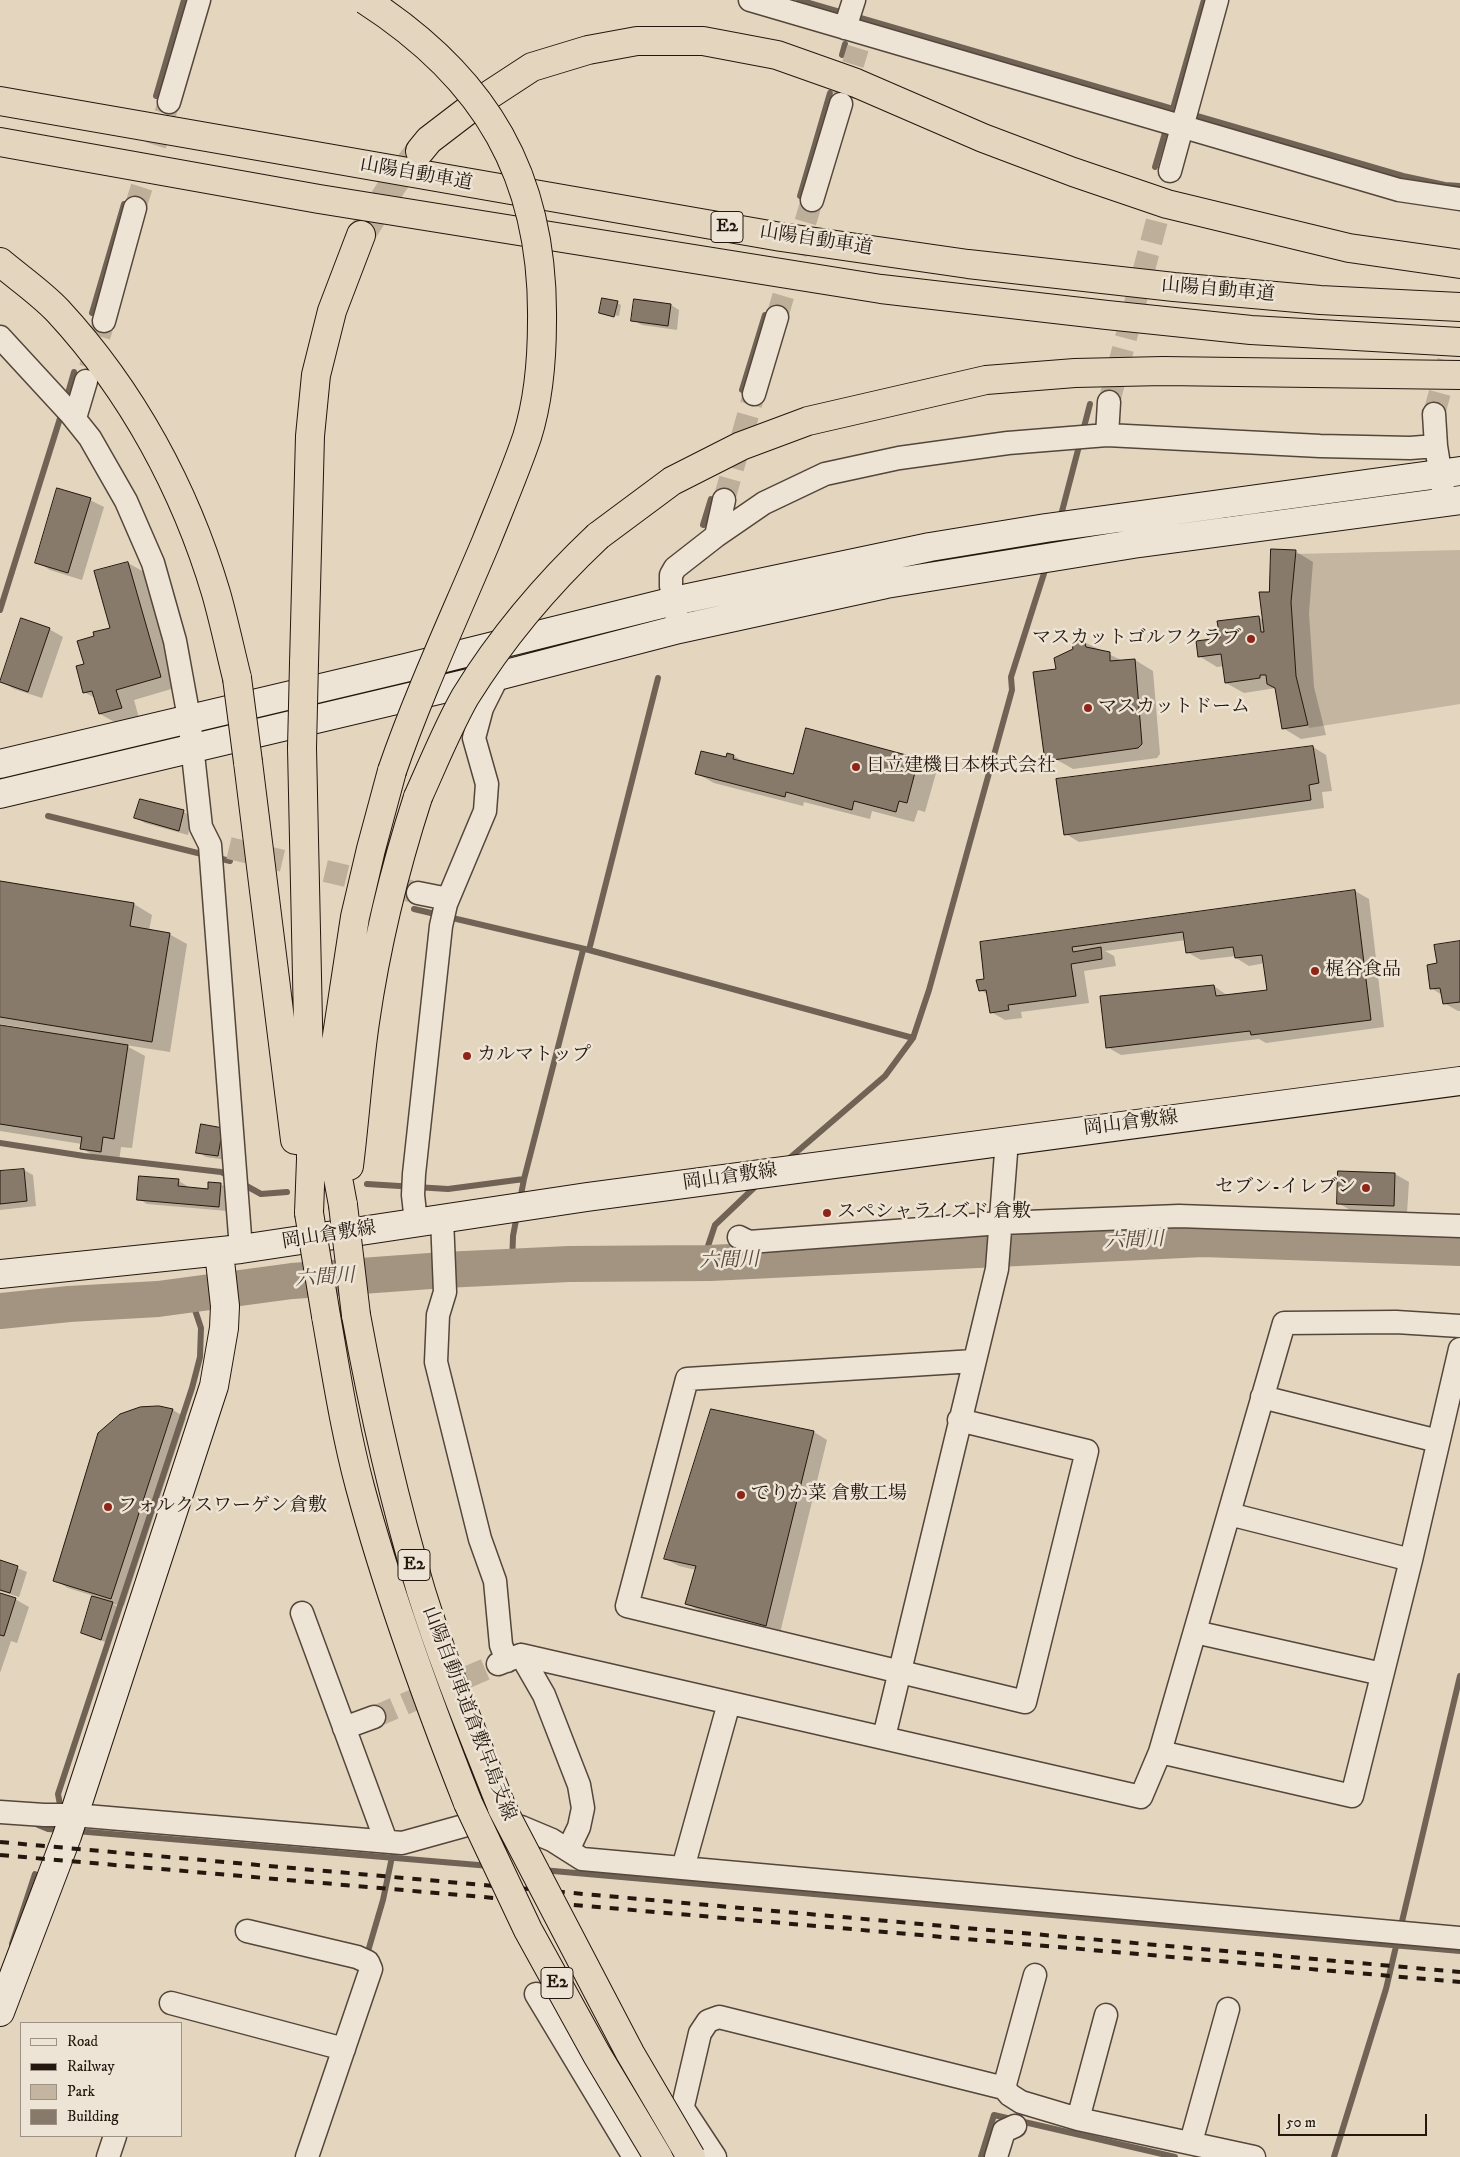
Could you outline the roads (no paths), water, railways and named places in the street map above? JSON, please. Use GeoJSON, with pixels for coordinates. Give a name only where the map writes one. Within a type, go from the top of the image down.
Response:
{"type":"FeatureCollection","features":[{"type":"Feature","properties":{"kind":"highway"},"geometry":{"type":"LineString","coordinates":[[343,1205],[333,1152],[336,1042],[355,917],[370,849],[392,771],[410,720],[504,496],[527,436],[539,387],[543,289],[538,245],[528,200],[512,159],[492,122],[462,81],[432,50],[400,22],[364,0]]}},
{"type":"Feature","properties":{"kind":"highway"},"geometry":{"type":"LineString","coordinates":[[420,152],[429,140],[480,101],[532,68],[588,50],[637,41],[703,41],[777,55],[856,83],[983,138],[1073,172],[1168,204],[1349,248],[1460,264]]}},
{"type":"Feature","properties":{"kind":"highway","name":"山陽自動車道"},"geometry":{"type":"LineString","coordinates":[[0,101],[772,235],[958,262],[1183,288],[1320,300],[1460,307]]}},
{"type":"Feature","properties":{"kind":"highway","name":"山陽自動車道"},"geometry":{"type":"LineString","coordinates":[[0,142],[319,199],[881,288],[1107,316],[1251,330],[1460,342]]}},
{"type":"Feature","properties":{"kind":"highway"},"geometry":{"type":"LineString","coordinates":[[309,1213],[311,1149],[302,748],[310,436],[316,375],[332,311],[361,235]]}},
{"type":"Feature","properties":{"kind":"highway"},"geometry":{"type":"LineString","coordinates":[[0,262],[56,310],[112,376],[154,444],[188,515],[216,593],[237,678],[297,1161],[309,1213]]}},
{"type":"Feature","properties":{"kind":"highway"},"geometry":{"type":"LineString","coordinates":[[343,1205],[365,1022],[380,936],[399,856],[418,797],[465,699],[507,635],[560,571],[598,536],[672,481],[741,446],[808,421],[986,380],[1074,373],[1163,371],[1460,375]]}},
{"type":"Feature","properties":{"kind":"highway","name":"山陽自動車道倉敷早島支線"},"geometry":{"type":"LineString","coordinates":[[343,1205],[356,1315],[371,1399],[392,1485],[422,1592],[461,1703],[502,1808],[621,2036],[691,2157]]}},
{"type":"Feature","properties":{"kind":"highway","name":"山陽自動車道倉敷早島支線"},"geometry":{"type":"LineString","coordinates":[[309,1213],[326,1316],[360,1485],[394,1606],[434,1717],[468,1803],[528,1930],[597,2054],[658,2157]]}},
{"type":"Feature","properties":{"kind":"street"},"geometry":{"type":"LineString","coordinates":[[169,102],[199,0]]}},
{"type":"Feature","properties":{"kind":"street"},"geometry":{"type":"LineString","coordinates":[[750,0],[853,23],[1177,120],[1399,190],[1460,199]]}},
{"type":"Feature","properties":{"kind":"street"},"geometry":{"type":"LineString","coordinates":[[1170,171],[1177,120],[1217,0]]}},
{"type":"Feature","properties":{"kind":"street"},"geometry":{"type":"LineString","coordinates":[[812,200],[841,104]]}},
{"type":"Feature","properties":{"kind":"street"},"geometry":{"type":"LineString","coordinates":[[104,321],[135,208]]}},
{"type":"Feature","properties":{"kind":"street"},"geometry":{"type":"LineString","coordinates":[[754,394],[777,317]]}},
{"type":"Feature","properties":{"kind":"street"},"geometry":{"type":"LineString","coordinates":[[0,337],[68,410],[90,438],[126,501],[153,563],[175,641],[189,718],[200,826],[215,849],[238,1191],[227,1256],[224,1328],[214,1386],[0,2012]]}},
{"type":"Feature","properties":{"kind":"street"},"geometry":{"type":"LineString","coordinates":[[68,410],[86,381]]}},
{"type":"Feature","properties":{"kind":"street"},"geometry":{"type":"LineString","coordinates":[[1091,436],[1109,402]]}},
{"type":"Feature","properties":{"kind":"street"},"geometry":{"type":"LineString","coordinates":[[0,794],[498,676],[679,629],[886,584],[1048,558],[1453,501],[1450,472],[1436,446],[1434,414]]}},
{"type":"Feature","properties":{"kind":"street"},"geometry":{"type":"LineString","coordinates":[[679,629],[671,575],[675,568],[716,536],[764,503],[825,474],[899,458],[1008,443],[1091,436],[1320,446],[1410,448],[1436,446]]}},
{"type":"Feature","properties":{"kind":"street"},"geometry":{"type":"LineString","coordinates":[[0,764],[405,668],[674,601],[930,548],[1058,527],[1450,472]]}},
{"type":"Feature","properties":{"kind":"street"},"geometry":{"type":"LineString","coordinates":[[716,536],[724,500]]}},
{"type":"Feature","properties":{"kind":"street"},"geometry":{"type":"LineString","coordinates":[[416,1222],[413,1184],[441,926],[447,901],[486,811],[487,784],[474,738],[482,708],[498,676]]}},
{"type":"Feature","properties":{"kind":"street"},"geometry":{"type":"LineString","coordinates":[[418,893],[447,901]]}},
{"type":"Feature","properties":{"kind":"street","name":"岡山倉敷線"},"geometry":{"type":"LineString","coordinates":[[0,1274],[227,1256],[416,1222],[519,1206],[1460,1081]]}},
{"type":"Feature","properties":{"kind":"street"},"geometry":{"type":"LineString","coordinates":[[884,1738],[998,1264],[1007,1140]]}},
{"type":"Feature","properties":{"kind":"street"},"geometry":{"type":"LineString","coordinates":[[739,1237],[749,1242],[1179,1216],[1460,1226]]}},
{"type":"Feature","properties":{"kind":"street"},"geometry":{"type":"LineString","coordinates":[[442,1218],[446,1292],[438,1315],[436,1362],[480,1539],[495,1581],[501,1645],[508,1660],[544,1695],[578,1785],[583,1808],[579,1827],[568,1850]]}},
{"type":"Feature","properties":{"kind":"street"},"geometry":{"type":"LineString","coordinates":[[508,1660],[729,1702],[1141,1797],[1160,1752],[1284,1323],[1396,1322],[1460,1326]]}},
{"type":"Feature","properties":{"kind":"street"},"geometry":{"type":"LineString","coordinates":[[1160,1752],[1352,1796],[1411,1560],[1460,1349]]}},
{"type":"Feature","properties":{"kind":"street"},"geometry":{"type":"LineString","coordinates":[[959,1420],[1087,1451],[1025,1702],[627,1606],[687,1379],[974,1361]]}},
{"type":"Feature","properties":{"kind":"street"},"geometry":{"type":"LineString","coordinates":[[1262,1397],[1438,1441]]}},
{"type":"Feature","properties":{"kind":"street"},"geometry":{"type":"LineString","coordinates":[[1229,1514],[1411,1560]]}},
{"type":"Feature","properties":{"kind":"street"},"geometry":{"type":"LineString","coordinates":[[302,1613],[386,1842]]}},
{"type":"Feature","properties":{"kind":"street"},"geometry":{"type":"LineString","coordinates":[[1195,1632],[1382,1674]]}},
{"type":"Feature","properties":{"kind":"street"},"geometry":{"type":"LineString","coordinates":[[683,1868],[729,1702]]}},
{"type":"Feature","properties":{"kind":"street"},"geometry":{"type":"LineString","coordinates":[[344,1728],[374,1717]]}},
{"type":"Feature","properties":{"kind":"street"},"geometry":{"type":"LineString","coordinates":[[0,1812],[65,1821],[402,1843],[485,1820],[520,1827],[552,1840],[582,1859],[1460,1938]]}},
{"type":"Feature","properties":{"kind":"street"},"geometry":{"type":"LineString","coordinates":[[247,1931],[363,1960],[371,1969],[336,2047],[307,2157]]}},
{"type":"Feature","properties":{"kind":"street"},"geometry":{"type":"LineString","coordinates":[[1004,2088],[1035,1975]]}},
{"type":"Feature","properties":{"kind":"street"},"geometry":{"type":"LineString","coordinates":[[536,1994],[634,2157]]}},
{"type":"Feature","properties":{"kind":"street"},"geometry":{"type":"LineString","coordinates":[[172,2003],[336,2047]]}},
{"type":"Feature","properties":{"kind":"street"},"geometry":{"type":"LineString","coordinates":[[1191,2142],[1228,2008]]}},
{"type":"Feature","properties":{"kind":"street"},"geometry":{"type":"LineString","coordinates":[[1078,2118],[1106,2015]]}},
{"type":"Feature","properties":{"kind":"street"},"geometry":{"type":"LineString","coordinates":[[672,2157],[700,2033],[708,2021],[719,2017],[1004,2088],[1010,2095],[1021,2102],[1078,2118],[1254,2157]]}},
{"type":"Feature","properties":{"kind":"street"},"geometry":{"type":"LineString","coordinates":[[682,2107],[715,2157]]}},
{"type":"Feature","properties":{"kind":"street"},"geometry":{"type":"LineString","coordinates":[[996,2157],[1004,2131],[1015,2126]]}},
{"type":"Feature","properties":{"kind":"street"},"geometry":{"type":"LineString","coordinates":[[108,2157],[115,2137]]}},
{"type":"Feature","properties":{"kind":"waterway"},"geometry":{"type":"LineString","coordinates":[[156,96],[184,0]]}},
{"type":"Feature","properties":{"kind":"waterway"},"geometry":{"type":"LineString","coordinates":[[799,0],[1403,176],[1445,185],[1460,186]]}},
{"type":"Feature","properties":{"kind":"waterway"},"geometry":{"type":"LineString","coordinates":[[1172,112],[1204,0]]}},
{"type":"Feature","properties":{"kind":"waterway"},"geometry":{"type":"LineString","coordinates":[[842,55],[845,44]]}},
{"type":"Feature","properties":{"kind":"waterway"},"geometry":{"type":"LineString","coordinates":[[800,196],[830,93]]}},
{"type":"Feature","properties":{"kind":"waterway"},"geometry":{"type":"LineString","coordinates":[[1155,167],[1167,126]]}},
{"type":"Feature","properties":{"kind":"waterway"},"geometry":{"type":"LineString","coordinates":[[92,313],[124,204]]}},
{"type":"Feature","properties":{"kind":"waterway"},"geometry":{"type":"LineString","coordinates":[[742,390],[765,315]]}},
{"type":"Feature","properties":{"kind":"waterway"},"geometry":{"type":"LineString","coordinates":[[66,400],[74,372]]}},
{"type":"Feature","properties":{"kind":"waterway"},"geometry":{"type":"LineString","coordinates":[[1060,519],[1090,404]]}},
{"type":"Feature","properties":{"kind":"waterway"},"geometry":{"type":"LineString","coordinates":[[0,610],[62,412]]}},
{"type":"Feature","properties":{"kind":"waterway"},"geometry":{"type":"LineString","coordinates":[[703,525],[711,499]]}},
{"type":"Feature","properties":{"kind":"waterway"},"geometry":{"type":"LineString","coordinates":[[785,1162],[885,1076],[913,1038],[929,990],[1012,690],[1011,677],[1047,564]]}},
{"type":"Feature","properties":{"kind":"waterway"},"geometry":{"type":"LineString","coordinates":[[589,950],[658,678]]}},
{"type":"Feature","properties":{"kind":"waterway"},"geometry":{"type":"LineString","coordinates":[[48,816],[230,861]]}},
{"type":"Feature","properties":{"kind":"waterway"},"geometry":{"type":"LineString","coordinates":[[414,909],[589,950],[913,1038]]}},
{"type":"Feature","properties":{"kind":"waterway"},"geometry":{"type":"LineString","coordinates":[[367,1184],[448,1189],[524,1179],[583,950]]}},
{"type":"Feature","properties":{"kind":"waterway"},"geometry":{"type":"LineString","coordinates":[[0,1143],[84,1156],[221,1172],[230,1177]]}},
{"type":"Feature","properties":{"kind":"waterway"},"geometry":{"type":"LineString","coordinates":[[520,1200],[524,1179]]}},
{"type":"Feature","properties":{"kind":"waterway"},"geometry":{"type":"LineString","coordinates":[[241,1183],[261,1194],[287,1192]]}},
{"type":"Feature","properties":{"kind":"waterway"},"geometry":{"type":"LineString","coordinates":[[710,1263],[708,1246],[715,1225],[758,1184]]}},
{"type":"Feature","properties":{"kind":"waterway"},"geometry":{"type":"LineString","coordinates":[[512,1266],[513,1236],[517,1215]]}},
{"type":"Feature","properties":{"kind":"waterway","name":"六間川"},"geometry":{"type":"LineString","coordinates":[[0,1311],[69,1304],[158,1299],[292,1281],[444,1270],[569,1264],[710,1263],[1203,1239],[1460,1248]]}},
{"type":"Feature","properties":{"kind":"waterway"},"geometry":{"type":"LineString","coordinates":[[59,1812],[58,1794],[192,1388],[200,1357],[201,1328],[190,1295]]}},
{"type":"Feature","properties":{"kind":"waterway"},"geometry":{"type":"LineString","coordinates":[[1400,1930],[1460,1676]]}},
{"type":"Feature","properties":{"kind":"waterway"},"geometry":{"type":"LineString","coordinates":[[38,1825],[48,1829],[61,1830]]}},
{"type":"Feature","properties":{"kind":"waterway"},"geometry":{"type":"LineString","coordinates":[[76,1831],[490,1866]]}},
{"type":"Feature","properties":{"kind":"waterway"},"geometry":{"type":"LineString","coordinates":[[366,1958],[383,1900],[392,1857]]}},
{"type":"Feature","properties":{"kind":"waterway"},"geometry":{"type":"LineString","coordinates":[[542,1870],[1460,1951]]}},
{"type":"Feature","properties":{"kind":"waterway"},"geometry":{"type":"LineString","coordinates":[[12,1944],[35,1874]]}},
{"type":"Feature","properties":{"kind":"waterway"},"geometry":{"type":"LineString","coordinates":[[1334,2157],[1386,1989],[1397,1942]]}},
{"type":"Feature","properties":{"kind":"waterway"},"geometry":{"type":"LineString","coordinates":[[981,2157],[994,2115],[1175,2157]]}},
{"type":"Feature","properties":{"kind":"tunnel"},"geometry":{"type":"LineString","coordinates":[[843,96],[858,48]]}},
{"type":"Feature","properties":{"kind":"tunnel"},"geometry":{"type":"LineString","coordinates":[[135,208],[169,102]]}},
{"type":"Feature","properties":{"kind":"tunnel"},"geometry":{"type":"LineString","coordinates":[[361,235],[394,183],[417,154]]}},
{"type":"Feature","properties":{"kind":"tunnel"},"geometry":{"type":"LineString","coordinates":[[1109,402],[1170,171]]}},
{"type":"Feature","properties":{"kind":"tunnel"},"geometry":{"type":"LineString","coordinates":[[777,317],[812,200]]}},
{"type":"Feature","properties":{"kind":"tunnel"},"geometry":{"type":"LineString","coordinates":[[1434,414],[1460,318]]}},
{"type":"Feature","properties":{"kind":"tunnel"},"geometry":{"type":"LineString","coordinates":[[90,368],[104,321]]}},
{"type":"Feature","properties":{"kind":"tunnel"},"geometry":{"type":"LineString","coordinates":[[724,500],[754,394]]}},
{"type":"Feature","properties":{"kind":"tunnel"},"geometry":{"type":"LineString","coordinates":[[229,848],[418,893]]}},
{"type":"Feature","properties":{"kind":"tunnel"},"geometry":{"type":"LineString","coordinates":[[374,1717],[498,1664]]}},
{"type":"Feature","properties":{"kind":"railway"},"geometry":{"type":"LineString","coordinates":[[0,1842],[1460,1972]]}},
{"type":"Feature","properties":{"kind":"railway"},"geometry":{"type":"LineString","coordinates":[[0,1855],[1460,1982]]}},
{"type":"Feature","properties":{"kind":"place","name":"マスカットゴルフクラブ"},"geometry":{"type":"Point","coordinates":[1251,639]}},
{"type":"Feature","properties":{"kind":"place","name":"マスカットドーム"},"geometry":{"type":"Point","coordinates":[1088,708]}},
{"type":"Feature","properties":{"kind":"place","name":"日立建機日本株式会社"},"geometry":{"type":"Point","coordinates":[856,767]}},
{"type":"Feature","properties":{"kind":"place","name":"梶谷食品"},"geometry":{"type":"Point","coordinates":[1315,971]}},
{"type":"Feature","properties":{"kind":"place","name":"カルマトップ"},"geometry":{"type":"Point","coordinates":[467,1056]}},
{"type":"Feature","properties":{"kind":"place","name":"セブン-イレブン"},"geometry":{"type":"Point","coordinates":[1366,1188]}},
{"type":"Feature","properties":{"kind":"place","name":"スペシャライズド 倉敷"},"geometry":{"type":"Point","coordinates":[827,1213]}},
{"type":"Feature","properties":{"kind":"place","name":"でりか菜 倉敷工場"},"geometry":{"type":"Point","coordinates":[741,1495]}},
{"type":"Feature","properties":{"kind":"place","name":"フォルクスワーゲン倉敷"},"geometry":{"type":"Point","coordinates":[108,1507]}}]}
